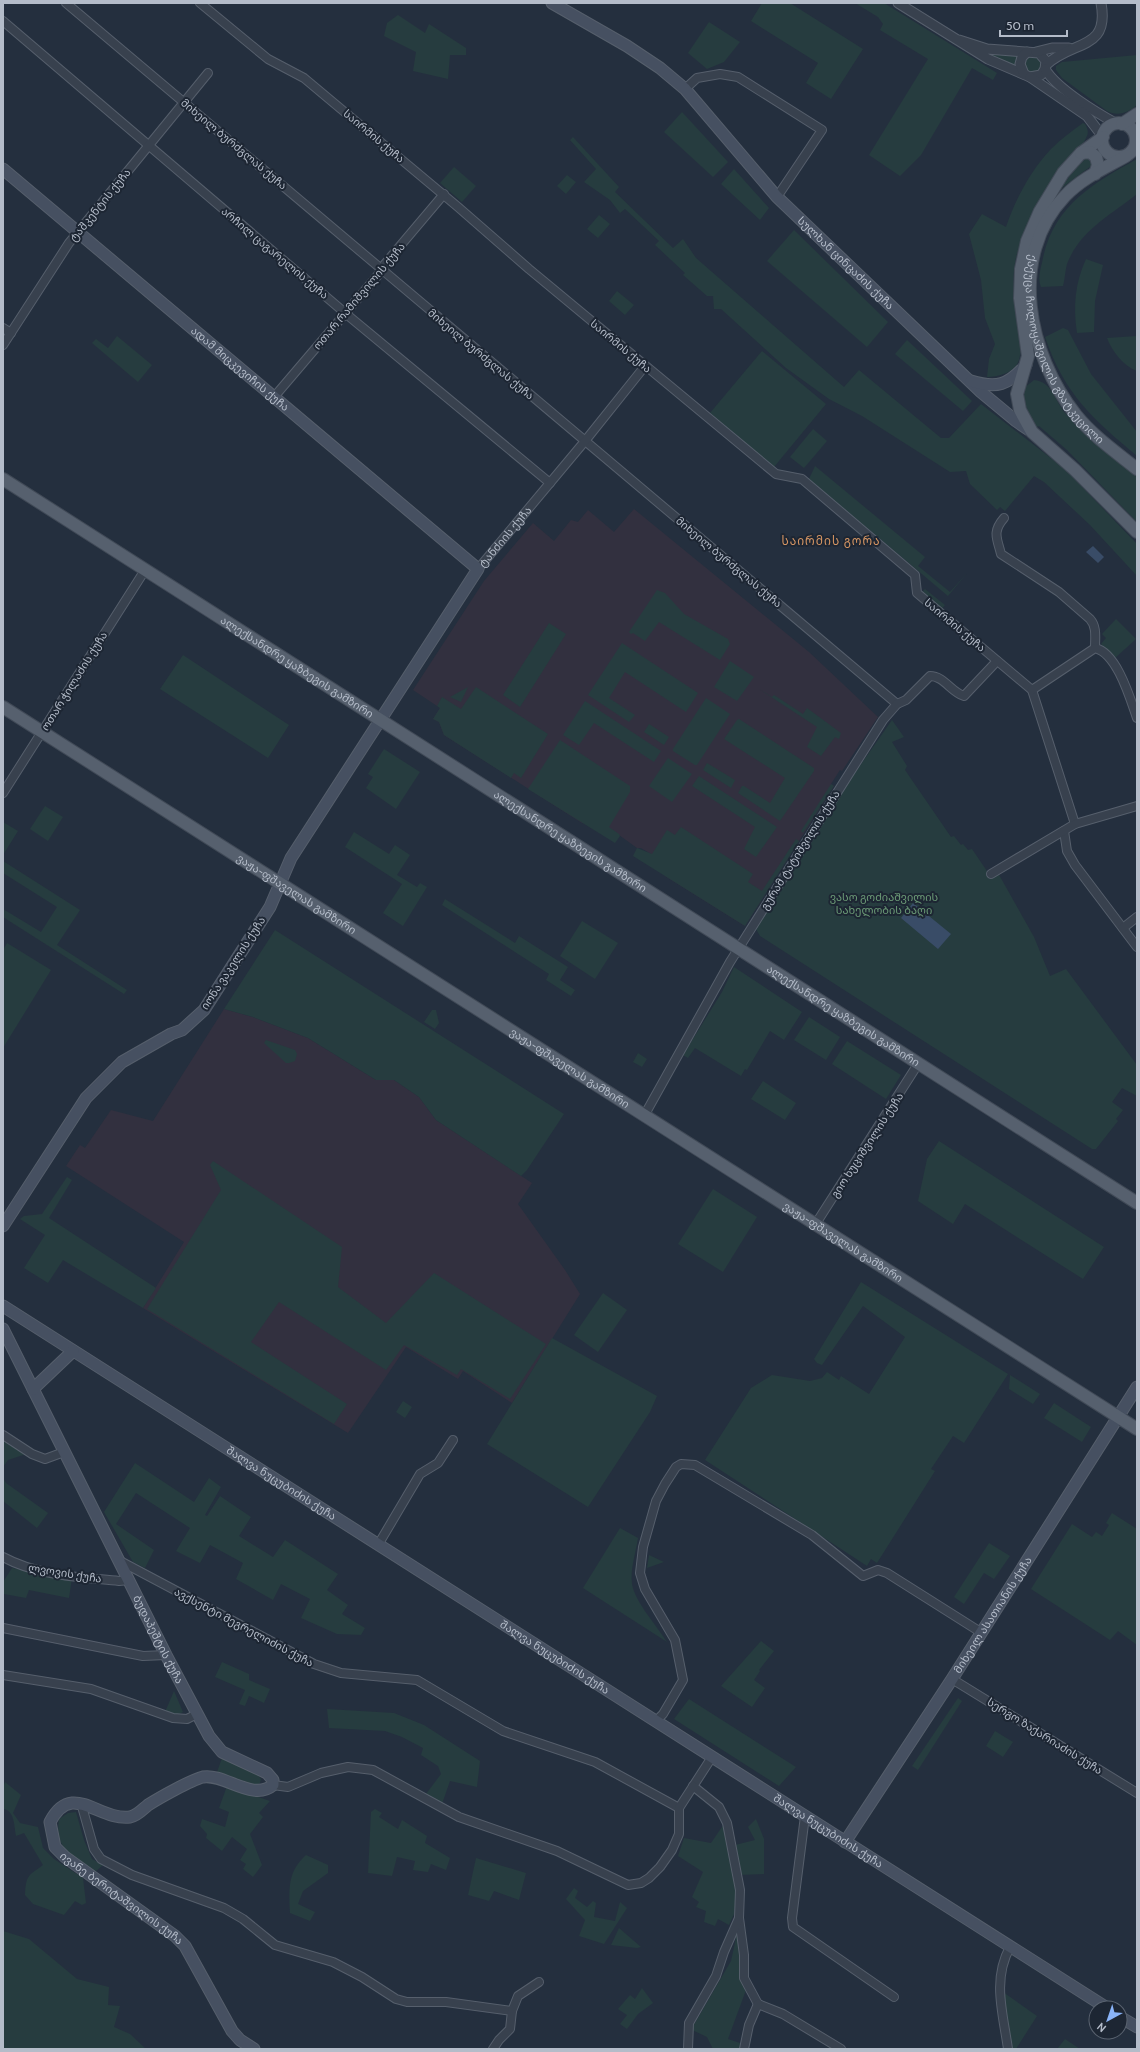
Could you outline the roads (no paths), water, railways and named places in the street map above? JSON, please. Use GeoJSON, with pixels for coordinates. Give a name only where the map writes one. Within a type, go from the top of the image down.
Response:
{"type":"FeatureCollection","features":[{"type":"Feature","properties":{"kind":"main road","name":"სულხან ცინცაძის ქუჩა"},"geometry":{"type":"LineString","coordinates":[[552,3],[627,46],[660,68],[685,89],[777,197],[1002,410],[1032,432],[1075,470],[1137,532]]}},
{"type":"Feature","properties":{"kind":"main road"},"geometry":{"type":"LineString","coordinates":[[1120,124],[1127,126],[1135,133],[1136,144],[1132,150],[1117,157],[1109,153],[1104,146],[1103,137],[1108,128],[1120,124],[1137,114]]}},
{"type":"Feature","properties":{"kind":"main road","name":"ქაქუცა ჩოლოყაშვილის გზატკეცილი"},"geometry":{"type":"LineString","coordinates":[[1032,432],[1020,410],[1017,394],[1026,365],[1027,350],[1020,298],[1024,253],[1040,211],[1064,173],[1081,153],[1103,137]]}},
{"type":"Feature","properties":{"kind":"main road","name":"ქაქუცა ჩოლოყაშვილის გზატკეცილი"},"geometry":{"type":"LineString","coordinates":[[1132,150],[1094,174],[1065,196],[1051,214],[1042,231],[1033,259],[1031,310],[1037,342],[1042,357],[1059,392],[1084,424],[1137,469]]}},
{"type":"Feature","properties":{"kind":"main road"},"geometry":{"type":"LineString","coordinates":[[1081,153],[1090,152],[1096,157],[1098,165],[1094,174]]}},
{"type":"Feature","properties":{"kind":"main road","name":"ადამ მიცკევიჩის ქუჩა"},"geometry":{"type":"LineString","coordinates":[[3,169],[478,569]]}},
{"type":"Feature","properties":{"kind":"main road"},"geometry":{"type":"LineString","coordinates":[[971,380],[986,385],[997,385],[1012,378],[1026,365]]}},
{"type":"Feature","properties":{"kind":"main road","name":"ალექსანდრე ყაზბეგის გამზირი"},"geometry":{"type":"LineString","coordinates":[[3,479],[918,1064],[1136,1199]]}},
{"type":"Feature","properties":{"kind":"main road","name":"ტანძიის ქუჩა"},"geometry":{"type":"LineString","coordinates":[[380,720],[478,569]]}},
{"type":"Feature","properties":{"kind":"main road","name":"ვაჟა-ფშაველას გამზირი"},"geometry":{"type":"LineString","coordinates":[[3,707],[1137,1429]]}},
{"type":"Feature","properties":{"kind":"main road","name":"იონა ვაკელის ქუჩა"},"geometry":{"type":"LineString","coordinates":[[3,1226],[86,1098],[122,1062],[171,1034],[182,1030],[204,1010],[270,907],[291,858],[380,720]]}},
{"type":"Feature","properties":{"kind":"main road","name":"შალვა ნუცუბიძის ქუჩა"},"geometry":{"type":"LineString","coordinates":[[3,1306],[1093,2000]]}},
{"type":"Feature","properties":{"kind":"main road","name":"ბუდაპეშტის ქუჩა"},"geometry":{"type":"LineString","coordinates":[[3,1329],[166,1655],[209,1736],[222,1752],[267,1772],[273,1780],[273,1785]]}},
{"type":"Feature","properties":{"kind":"main road"},"geometry":{"type":"LineString","coordinates":[[33,1389],[73,1351]]}},
{"type":"Feature","properties":{"kind":"main road","name":"მიხეილ ასათიანის ქუჩა"},"geometry":{"type":"LineString","coordinates":[[845,1842],[982,1633],[1137,1387]]}},
{"type":"Feature","properties":{"kind":"main road"},"geometry":{"type":"LineString","coordinates":[[81,1803],[116,1817],[132,1817],[148,1805],[203,1777],[220,1780],[251,1789],[268,1789],[273,1785]]}},
{"type":"Feature","properties":{"kind":"main road","name":"ივანე ბერიტაშვილის ქუჩა"},"geometry":{"type":"LineString","coordinates":[[81,1803],[68,1802],[54,1814],[50,1822],[50,1828],[55,1847],[65,1858],[176,1936],[185,1946],[232,2031],[240,2040],[254,2049]]}},
{"type":"Feature","properties":{"kind":"main road"},"geometry":{"type":"LineString","coordinates":[[1128,2022],[1137,2027]]}},
{"type":"Feature","properties":{"kind":"street","name":"მიხეილ ბურძგლას ქუჩა"},"geometry":{"type":"LineString","coordinates":[[66,3],[897,704]]}},
{"type":"Feature","properties":{"kind":"street","name":"საირმის ქუჩა"},"geometry":{"type":"LineString","coordinates":[[200,3],[268,59],[304,78],[444,194],[529,269],[776,474],[802,479],[915,576],[917,593],[1032,690]]}},
{"type":"Feature","properties":{"kind":"street"},"geometry":{"type":"LineString","coordinates":[[898,3],[988,59],[1027,76],[1087,116],[1103,137]]}},
{"type":"Feature","properties":{"kind":"street"},"geometry":{"type":"LineString","coordinates":[[1027,76],[1041,75],[1046,67],[1062,53],[1086,44],[1100,32],[1102,25],[1101,3]]}},
{"type":"Feature","properties":{"kind":"street","name":"არჩილ ცაგარელის ქუჩა"},"geometry":{"type":"LineString","coordinates":[[3,21],[148,146],[550,484]]}},
{"type":"Feature","properties":{"kind":"street"},"geometry":{"type":"LineString","coordinates":[[959,40],[986,49],[1032,52],[1052,48],[1073,48]]}},
{"type":"Feature","properties":{"kind":"street"},"geometry":{"type":"LineString","coordinates":[[1032,52],[1045,58],[1049,75],[1062,86],[1094,110],[1120,124]]}},
{"type":"Feature","properties":{"kind":"street"},"geometry":{"type":"LineString","coordinates":[[1027,76],[1020,64],[1022,57],[1032,52]]}},
{"type":"Feature","properties":{"kind":"street","name":"ტაშკენტის ქუჩა"},"geometry":{"type":"LineString","coordinates":[[3,345],[57,259],[208,73]]}},
{"type":"Feature","properties":{"kind":"street"},"geometry":{"type":"LineString","coordinates":[[685,89],[697,78],[720,74],[738,77],[822,130],[777,197]]}},
{"type":"Feature","properties":{"kind":"street","name":"ოთარ რამიშვილის ქუჩა"},"geometry":{"type":"LineString","coordinates":[[274,397],[346,313],[444,194]]}},
{"type":"Feature","properties":{"kind":"street"},"geometry":{"type":"LineString","coordinates":[[3,328],[11,333]]}},
{"type":"Feature","properties":{"kind":"street","name":"ტანძიის ქუჩა"},"geometry":{"type":"LineString","coordinates":[[478,569],[586,441],[645,366]]}},
{"type":"Feature","properties":{"kind":"street"},"geometry":{"type":"LineString","coordinates":[[1004,518],[996,527],[1001,554],[1059,592],[1090,619],[1094,624],[1095,648]]}},
{"type":"Feature","properties":{"kind":"street","name":"ოთარ ჭილაძის ქუჩა"},"geometry":{"type":"LineString","coordinates":[[3,793],[145,570]]}},
{"type":"Feature","properties":{"kind":"street"},"geometry":{"type":"LineString","coordinates":[[1075,824],[1032,690],[1095,648]]}},
{"type":"Feature","properties":{"kind":"street"},"geometry":{"type":"LineString","coordinates":[[1095,648],[1107,654],[1113,663],[1137,718]]}},
{"type":"Feature","properties":{"kind":"street","name":"გურამ ტატიშვილის ქუჩა"},"geometry":{"type":"LineString","coordinates":[[644,1116],[738,948],[852,766],[883,720],[897,704],[906,700],[930,676],[938,677],[958,694],[964,696],[997,660]]}},
{"type":"Feature","properties":{"kind":"street"},"geometry":{"type":"LineString","coordinates":[[991,874],[1075,824],[1137,806]]}},
{"type":"Feature","properties":{"kind":"street"},"geometry":{"type":"LineString","coordinates":[[1064,831],[1067,851],[1072,860],[1115,920],[1137,947]]}},
{"type":"Feature","properties":{"kind":"street"},"geometry":{"type":"LineString","coordinates":[[1123,928],[1137,917]]}},
{"type":"Feature","properties":{"kind":"street","name":"გიო ხუციშვილის ქუჩა"},"geometry":{"type":"LineString","coordinates":[[815,1225],[918,1064]]}},
{"type":"Feature","properties":{"kind":"street"},"geometry":{"type":"LineString","coordinates":[[3,1435],[32,1454],[45,1459],[64,1452]]}},
{"type":"Feature","properties":{"kind":"street"},"geometry":{"type":"LineString","coordinates":[[378,1544],[420,1474],[438,1463],[452,1440]]}},
{"type":"Feature","properties":{"kind":"street"},"geometry":{"type":"LineString","coordinates":[[656,1721],[663,1714],[683,1680],[675,1640],[645,1589],[640,1573],[640,1560],[649,1520],[656,1501],[676,1467],[681,1464],[695,1466],[812,1535],[863,1576],[878,1570],[888,1573],[982,1633]]}},
{"type":"Feature","properties":{"kind":"street","name":"ლვოვის ქუჩა"},"geometry":{"type":"LineString","coordinates":[[3,1557],[32,1570],[112,1580],[129,1580]]}},
{"type":"Feature","properties":{"kind":"street","name":"ავქსენტი მეგრელიძის ქუჩა"},"geometry":{"type":"LineString","coordinates":[[120,1561],[314,1664],[341,1673],[417,1680],[503,1731],[595,1762],[679,1808]]}},
{"type":"Feature","properties":{"kind":"street"},"geometry":{"type":"LineString","coordinates":[[3,1628],[143,1656],[166,1655]]}},
{"type":"Feature","properties":{"kind":"street"},"geometry":{"type":"LineString","coordinates":[[3,1675],[91,1690],[174,1718],[187,1718],[197,1714]]}},
{"type":"Feature","properties":{"kind":"street","name":"სერგო ზაქარიაძის ქუჩა"},"geometry":{"type":"LineString","coordinates":[[952,1679],[1137,1793]]}},
{"type":"Feature","properties":{"kind":"street"},"geometry":{"type":"LineString","coordinates":[[273,1785],[288,1787],[321,1773],[348,1767],[373,1770],[459,1817],[557,1851],[628,1885],[641,1883],[649,1878],[660,1867],[672,1850],[678,1834],[680,1818],[679,1808],[712,1757]]}},
{"type":"Feature","properties":{"kind":"street"},"geometry":{"type":"LineString","coordinates":[[693,1786],[719,1807],[727,1823],[740,1890],[739,1918],[744,1955],[744,1978],[758,2004],[783,2014],[841,2049]]}},
{"type":"Feature","properties":{"kind":"street"},"geometry":{"type":"LineString","coordinates":[[81,1803],[94,1849],[101,1859],[132,1875],[224,1908],[243,1919],[275,1945],[332,1962],[362,1977],[396,1999],[407,2002],[446,2002],[512,2011]]}},
{"type":"Feature","properties":{"kind":"street"},"geometry":{"type":"LineString","coordinates":[[805,1816],[793,1910],[793,1927],[894,1997]]}},
{"type":"Feature","properties":{"kind":"street"},"geometry":{"type":"LineString","coordinates":[[688,2049],[689,2023],[716,1976],[724,1952],[739,1918]]}},
{"type":"Feature","properties":{"kind":"street"},"geometry":{"type":"LineString","coordinates":[[1008,2049],[999,1978],[1002,1964],[1010,1947]]}},
{"type":"Feature","properties":{"kind":"street"},"geometry":{"type":"LineString","coordinates":[[493,2049],[499,2040],[510,2029],[512,2011],[518,1996],[539,1982]]}},
{"type":"Feature","properties":{"kind":"street"},"geometry":{"type":"LineString","coordinates":[[744,2049],[750,2024],[758,2004]]}},
{"type":"Feature","properties":{"kind":"water"},"geometry":{"type":"Polygon","coordinates":[[[1093,546],[1104,557],[1098,563],[1086,552],[1093,546]]]}},
{"type":"Feature","properties":{"kind":"water"},"geometry":{"type":"Polygon","coordinates":[[[913,903],[951,934],[938,949],[901,918],[913,903]]]}},
{"type":"Feature","properties":{"kind":"district","name":"საირმის გორა"},"geometry":{"type":"Point","coordinates":[831,540]}},
{"type":"Feature","properties":{"kind":"park label","name":"ვასო გოძიაშვილის სახელობის ბაღი"},"geometry":{"type":"Point","coordinates":[884,903]}}]}
